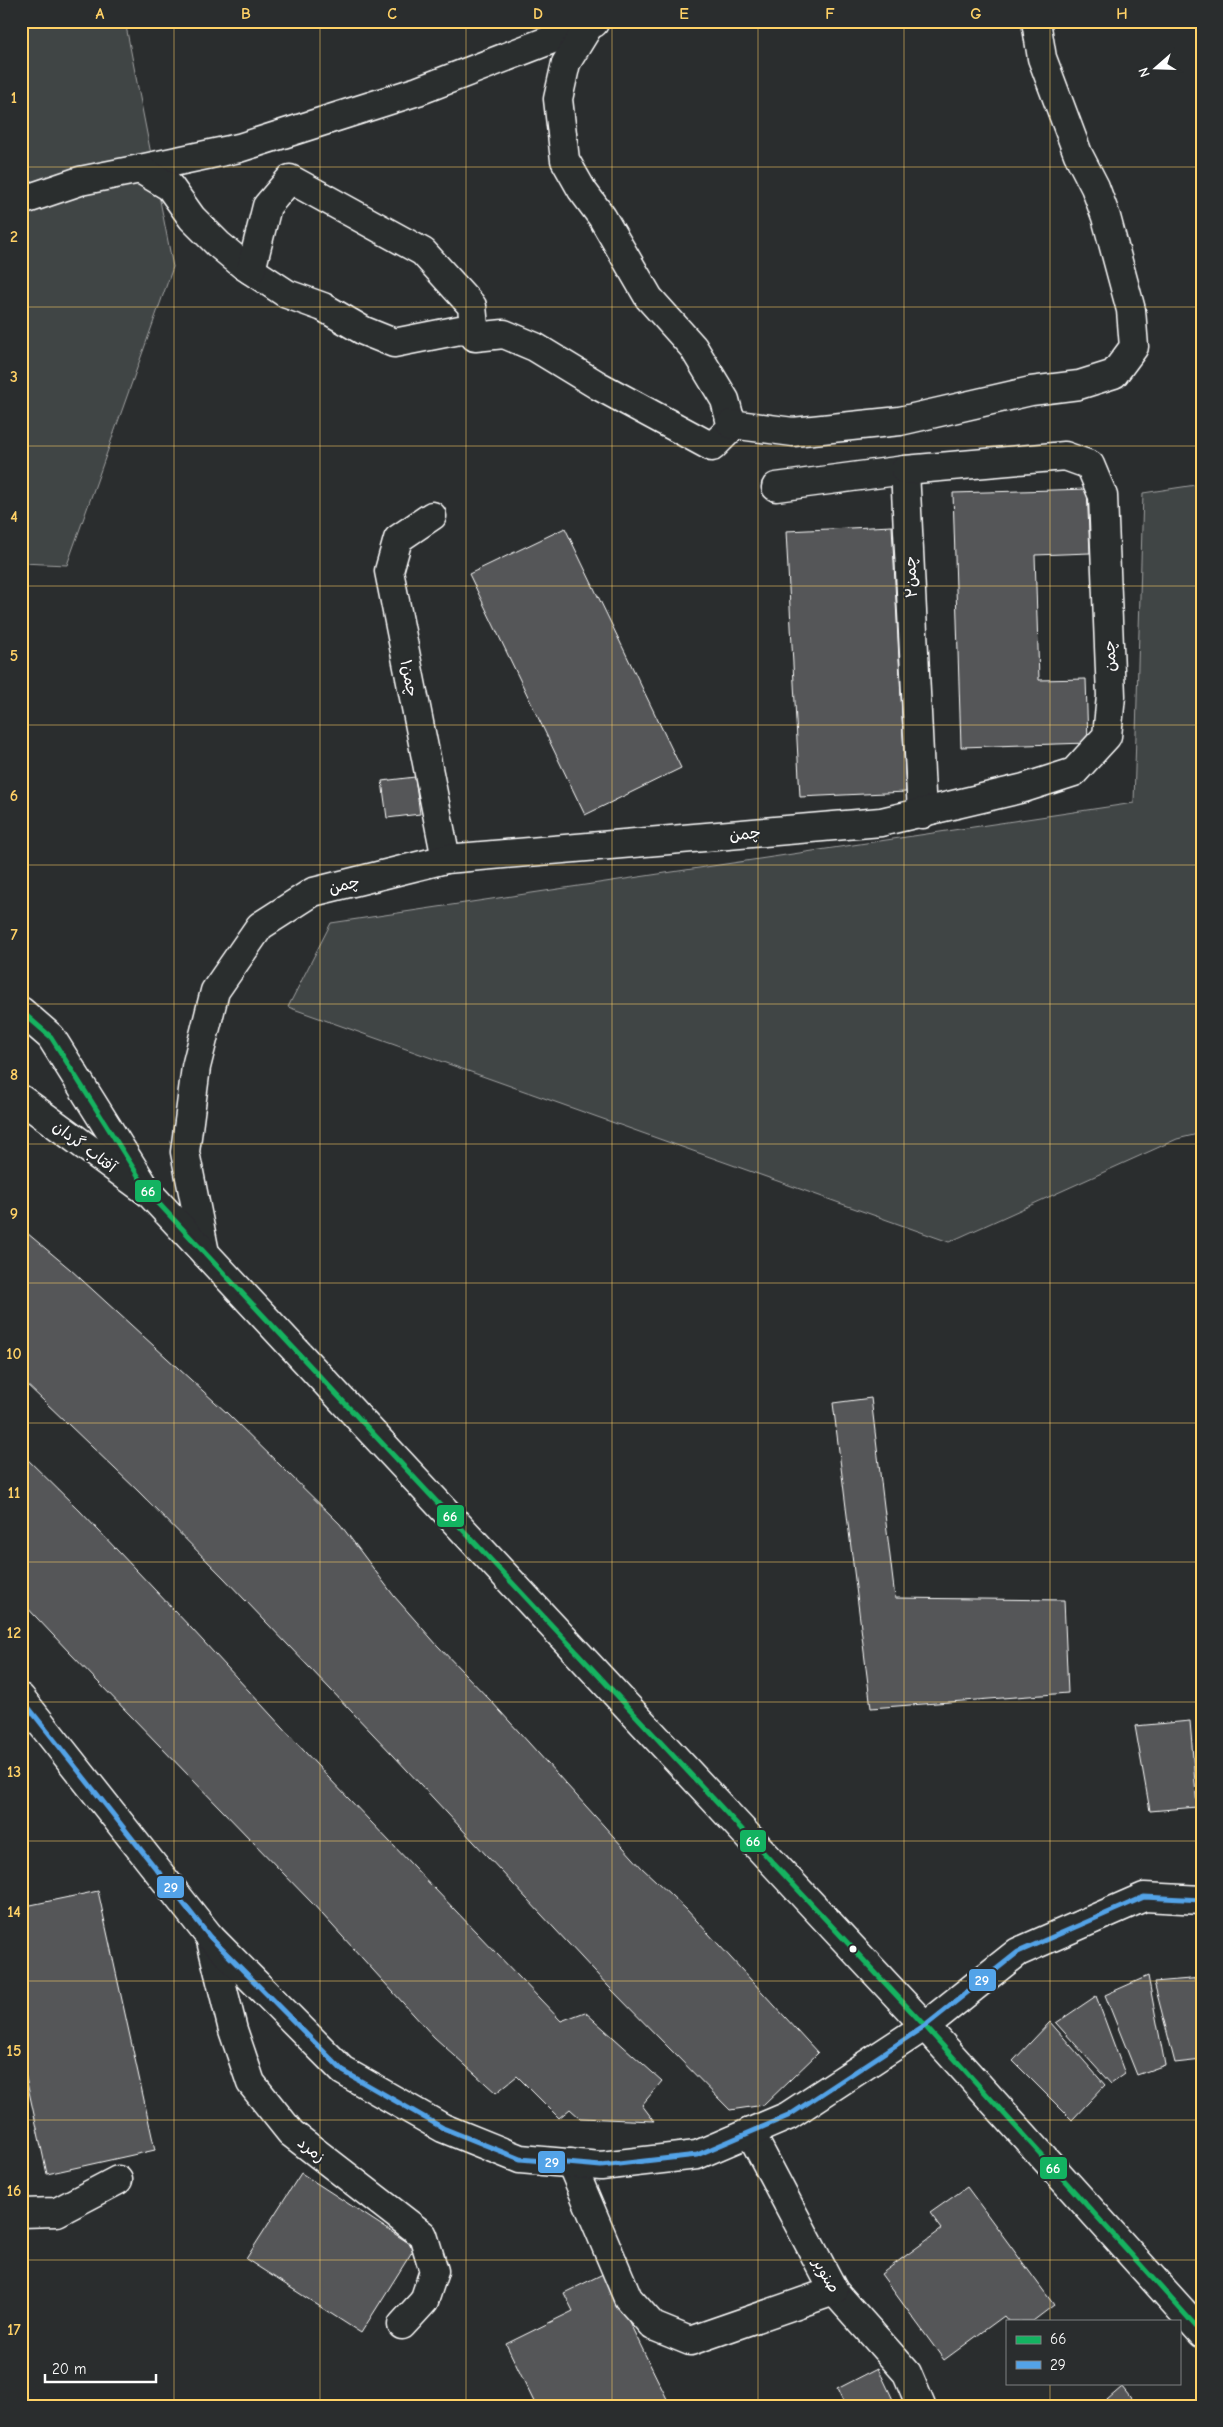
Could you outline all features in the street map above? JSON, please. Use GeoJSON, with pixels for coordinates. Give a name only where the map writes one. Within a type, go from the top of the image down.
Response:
{"type":"FeatureCollection","features":[{"type":"Feature","properties":{"kind":"street"},"geometry":{"type":"LineString","coordinates":[[731,424],[793,432],[900,421],[1031,391],[1079,385],[1114,374],[1134,347],[1131,310],[1106,217],[1095,187],[1078,154],[1042,58],[1036,21]]}},
{"type":"Feature","properties":{"kind":"street"},"geometry":{"type":"LineString","coordinates":[[251,270],[267,206],[290,179],[422,252],[472,306],[475,337],[504,334],[536,346],[599,386],[712,447],[732,427],[724,400],[693,347],[649,298],[602,217],[582,190],[565,160],[558,99],[566,63],[594,23]]}},
{"type":"Feature","properties":{"kind":"street"},"geometry":{"type":"LineString","coordinates":[[21,201],[80,181],[239,148],[418,91],[594,23]]}},
{"type":"Feature","properties":{"kind":"street"},"geometry":{"type":"LineString","coordinates":[[140,169],[170,187],[192,218],[218,244],[251,270],[287,294],[324,307],[364,330],[394,343],[460,330],[474,332]]}},
{"type":"Feature","properties":{"kind":"street","name":"چمن"},"geometry":{"type":"LineString","coordinates":[[205,1253],[185,1152],[196,1067],[215,991],[260,926],[313,892],[446,859],[881,822],[922,814],[1024,788],[1074,772],[1107,736],[1111,696],[1103,496],[1090,465],[1065,456],[904,470]]}},
{"type":"Feature","properties":{"kind":"street"},"geometry":{"type":"LineString","coordinates":[[776,487],[904,470]]}},
{"type":"Feature","properties":{"kind":"street","name":"چمن۲"},"geometry":{"type":"LineString","coordinates":[[904,470],[922,814]]}},
{"type":"Feature","properties":{"kind":"street","name":"چمن۱"},"geometry":{"type":"LineString","coordinates":[[432,516],[398,538],[388,571],[446,859]]}},
{"type":"Feature","properties":{"kind":"street"},"geometry":{"type":"LineString","coordinates":[[21,1011],[51,1037],[149,1193],[925,2026],[1202,2332]]}},
{"type":"Feature","properties":{"kind":"street","name":"آفتاب گردان"},"geometry":{"type":"LineString","coordinates":[[21,1099],[149,1193]]}},
{"type":"Feature","properties":{"kind":"street"},"geometry":{"type":"LineString","coordinates":[[21,1698],[210,1937],[342,2071],[443,2128],[520,2159],[601,2166],[697,2155],[788,2116],[925,2026],[1018,1952],[1144,1896],[1202,1900]]}},
{"type":"Feature","properties":{"kind":"street","name":"زمرد"},"geometry":{"type":"LineString","coordinates":[[210,1937],[233,2030],[251,2083],[291,2133],[423,2235],[434,2271],[424,2301],[402,2325]]}},
{"type":"Feature","properties":{"kind":"street","name":"صنوبر"},"geometry":{"type":"LineString","coordinates":[[750,2132],[834,2291],[906,2374],[921,2406]]}},
{"type":"Feature","properties":{"kind":"street"},"geometry":{"type":"LineString","coordinates":[[571,2163],[628,2298],[653,2326],[690,2341],[834,2291]]}},
{"type":"Feature","properties":{"kind":"street"},"geometry":{"type":"LineString","coordinates":[[21,2213],[56,2212],[118,2180]]}},
{"type":"Feature","properties":{"kind":"shaded area"},"geometry":{"type":"Polygon","coordinates":[[[21,21],[125,21],[173,267],[67,565],[21,563],[21,21]]]}},
{"type":"Feature","properties":{"kind":"shaded area"},"geometry":{"type":"Polygon","coordinates":[[[1202,484],[1202,1133],[1177,1139],[949,1242],[288,1007],[331,923],[1134,803],[1143,493],[1202,484]]]}},
{"type":"Feature","properties":{"kind":"building"},"geometry":{"type":"Polygon","coordinates":[[[1087,489],[1090,553],[1035,555],[1039,680],[1086,679],[1088,743],[961,747],[953,493],[1087,489]]]}},
{"type":"Feature","properties":{"kind":"building"},"geometry":{"type":"Polygon","coordinates":[[[892,526],[906,792],[800,797],[786,531],[892,526]]]}},
{"type":"Feature","properties":{"kind":"building"},"geometry":{"type":"Polygon","coordinates":[[[565,528],[681,768],[585,815],[469,574],[565,528]]]}},
{"type":"Feature","properties":{"kind":"building"},"geometry":{"type":"Polygon","coordinates":[[[415,777],[420,814],[387,818],[382,781],[415,777]]]}},
{"type":"Feature","properties":{"kind":"building"},"geometry":{"type":"Polygon","coordinates":[[[21,1228],[70,1269],[227,1413],[340,1524],[394,1596],[437,1645],[491,1701],[642,1868],[686,1909],[818,2053],[764,2105],[730,2110],[608,1986],[394,1756],[224,1578],[138,1491],[21,1379],[21,1228]]]}},
{"type":"Feature","properties":{"kind":"building"},"geometry":{"type":"Polygon","coordinates":[[[871,1398],[895,1598],[1064,1600],[1068,1693],[871,1708],[833,1403],[871,1398]]]}},
{"type":"Feature","properties":{"kind":"building"},"geometry":{"type":"Polygon","coordinates":[[[21,1453],[80,1511],[328,1777],[561,2021],[585,2012],[662,2081],[642,2105],[654,2121],[580,2118],[570,2109],[559,2118],[517,2076],[496,2093],[434,2037],[312,1903],[69,1652],[21,1601],[21,1453]]]}},
{"type":"Feature","properties":{"kind":"building"},"geometry":{"type":"Polygon","coordinates":[[[1190,1721],[1197,1807],[1150,1811],[1135,1726],[1190,1721]]]}},
{"type":"Feature","properties":{"kind":"building"},"geometry":{"type":"Polygon","coordinates":[[[98,1891],[155,2150],[47,2174],[21,2055],[21,1907],[98,1891]]]}},
{"type":"Feature","properties":{"kind":"building"},"geometry":{"type":"Polygon","coordinates":[[[1148,1976],[1165,2065],[1137,2075],[1105,1995],[1148,1976]]]}},
{"type":"Feature","properties":{"kind":"building"},"geometry":{"type":"Polygon","coordinates":[[[1202,1978],[1202,2060],[1175,2063],[1154,1982],[1202,1978]]]}},
{"type":"Feature","properties":{"kind":"building"},"geometry":{"type":"Polygon","coordinates":[[[1096,1996],[1125,2074],[1111,2084],[1056,2023],[1096,1996]]]}},
{"type":"Feature","properties":{"kind":"building"},"geometry":{"type":"Polygon","coordinates":[[[1050,2022],[1105,2085],[1072,2120],[1013,2061],[1050,2022]]]}},
{"type":"Feature","properties":{"kind":"building"},"geometry":{"type":"Polygon","coordinates":[[[301,2173],[415,2247],[361,2333],[246,2259],[301,2173]]]}},
{"type":"Feature","properties":{"kind":"building"},"geometry":{"type":"Polygon","coordinates":[[[967,2187],[1054,2305],[1034,2320],[1007,2320],[1004,2316],[944,2360],[881,2274],[942,2229],[930,2213],[967,2187]]]}},
{"type":"Feature","properties":{"kind":"building"},"geometry":{"type":"Polygon","coordinates":[[[605,2273],[670,2405],[536,2406],[506,2344],[573,2311],[564,2293],[605,2273]]]}},
{"type":"Feature","properties":{"kind":"building"},"geometry":{"type":"Polygon","coordinates":[[[878,2368],[896,2406],[845,2406],[837,2389],[878,2368]]]}},
{"type":"Feature","properties":{"kind":"building"},"geometry":{"type":"Polygon","coordinates":[[[1122,2387],[1137,2406],[1100,2406],[1122,2387]]]}},
{"type":"Feature","properties":{"kind":"transit line","name":"66"},"geometry":{"type":"LineString","coordinates":[[21,1011],[51,1037],[149,1193],[925,2026],[1202,2333]]}},
{"type":"Feature","properties":{"kind":"transit line","name":"29"},"geometry":{"type":"LineString","coordinates":[[21,1698],[210,1937],[343,2071],[443,2128],[520,2159],[601,2166],[697,2155],[788,2116],[925,2026],[1018,1952],[1144,1897],[1202,1900]]}}]}
